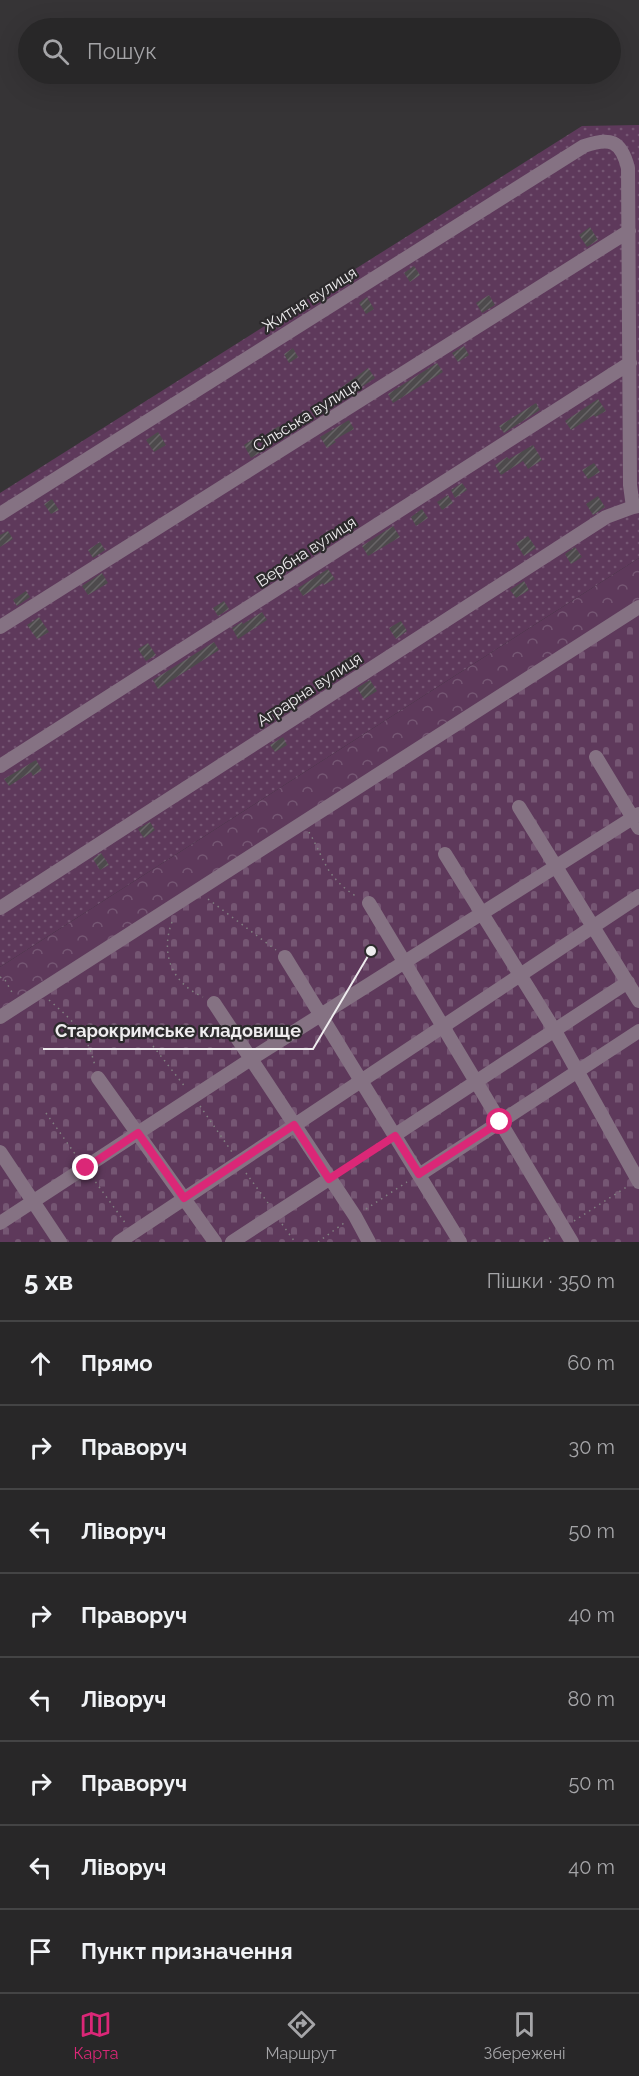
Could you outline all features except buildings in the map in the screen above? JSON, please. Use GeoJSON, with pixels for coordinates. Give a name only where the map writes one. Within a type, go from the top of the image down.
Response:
{"type":"FeatureCollection","features":[{"type":"Feature","properties":{"kind":"lane","name":"Житня вулиця"},"geometry":{"type":"LineString","coordinates":[[0,514],[584,146],[600,140],[612,142],[620,148],[628,168],[629,231]]}},
{"type":"Feature","properties":{"kind":"lane"},"geometry":{"type":"LineString","coordinates":[[629,231],[630,485],[636,506]]}},
{"type":"Feature","properties":{"kind":"lane","name":"Сільська вулиця"},"geometry":{"type":"LineString","coordinates":[[0,627],[629,231]]}},
{"type":"Feature","properties":{"kind":"lane","name":"Вербна вулиця"},"geometry":{"type":"LineString","coordinates":[[0,766],[630,363]]}},
{"type":"Feature","properties":{"kind":"lane","name":"Аграрна вулиця"},"geometry":{"type":"LineString","coordinates":[[0,908],[606,518],[636,506]]}},
{"type":"Feature","properties":{"kind":"lane"},"geometry":{"type":"LineString","coordinates":[[0,1017],[639,607]]}},
{"type":"Feature","properties":{"kind":"lane"},"geometry":{"type":"LineString","coordinates":[[0,1223],[251,1059],[556,866],[637,820],[596,757]]}},
{"type":"Feature","properties":{"kind":"lane"},"geometry":{"type":"LineString","coordinates":[[519,807],[639,1001]]}},
{"type":"Feature","properties":{"kind":"lane"},"geometry":{"type":"LineString","coordinates":[[445,854],[555,1031],[638,1181]]}},
{"type":"Feature","properties":{"kind":"lane"},"geometry":{"type":"LineString","coordinates":[[119,1242],[639,896]]}},
{"type":"Feature","properties":{"kind":"lane"},"geometry":{"type":"LineString","coordinates":[[369,903],[572,1242]]}},
{"type":"Feature","properties":{"kind":"lane"},"geometry":{"type":"LineString","coordinates":[[285,957],[460,1242]]}},
{"type":"Feature","properties":{"kind":"lane"},"geometry":{"type":"LineString","coordinates":[[395,1136],[628,982]]}},
{"type":"Feature","properties":{"kind":"lane"},"geometry":{"type":"LineString","coordinates":[[214,1003],[355,1216],[369,1242]]}},
{"type":"Feature","properties":{"kind":"lane"},"geometry":{"type":"LineString","coordinates":[[419,1174],[639,1031]]}},
{"type":"Feature","properties":{"kind":"lane"},"geometry":{"type":"LineString","coordinates":[[98,1078],[215,1242]]}},
{"type":"Feature","properties":{"kind":"lane"},"geometry":{"type":"LineString","coordinates":[[0,1152],[60,1242]]}},
{"type":"Feature","properties":{"kind":"lane"},"geometry":{"type":"LineString","coordinates":[[232,1242],[329,1179]]}},
{"type":"Feature","properties":{"kind":"path"},"geometry":{"type":"LineString","coordinates":[[304,824],[326,867],[336,880],[348,891],[369,903]]}},
{"type":"Feature","properties":{"kind":"path"},"geometry":{"type":"LineString","coordinates":[[200,890],[206,898],[285,957]]}},
{"type":"Feature","properties":{"kind":"path"},"geometry":{"type":"LineString","coordinates":[[168,910],[172,922],[166,936],[166,947],[171,967],[192,992],[214,1003]]}},
{"type":"Feature","properties":{"kind":"path"},"geometry":{"type":"LineString","coordinates":[[0,977],[5,980],[17,1006]]}},
{"type":"Feature","properties":{"kind":"path"},"geometry":{"type":"LineString","coordinates":[[39,992],[83,1033],[90,1048],[98,1078]]}},
{"type":"Feature","properties":{"kind":"path"},"geometry":{"type":"LineString","coordinates":[[153,1046],[194,1097],[295,1242]]}},
{"type":"Feature","properties":{"kind":"path"},"geometry":{"type":"LineString","coordinates":[[329,1179],[395,1136]]}},
{"type":"Feature","properties":{"kind":"path"},"geometry":{"type":"LineString","coordinates":[[318,1242],[419,1174]]}},
{"type":"Feature","properties":{"kind":"path"},"geometry":{"type":"LineString","coordinates":[[544,1242],[638,1181]]}},
{"type":"Feature","properties":{"kind":"green space"},"geometry":{"type":"Polygon","coordinates":[[[639,125],[639,558],[0,967],[0,493],[582,126],[639,125]]]}},
{"type":"Feature","properties":{"kind":"green space"},"geometry":{"type":"Polygon","coordinates":[[[639,558],[639,607],[0,1017],[0,967],[639,558]]]}},
{"type":"Feature","properties":{"kind":"green space"},"geometry":{"type":"Polygon","coordinates":[[[639,607],[639,1242],[0,1242],[0,1017],[639,607]]]}},
{"type":"Feature","properties":{"kind":"place","name":"Старокримське кладовище"},"geometry":{"type":"Point","coordinates":[371,951]}},
{"type":"Feature","properties":{"kind":"route"},"geometry":{"type":"LineString","coordinates":[[86,1168],[138,1133],[184,1198],[294,1125],[329,1179],[395,1136],[419,1174],[500,1122]]}}]}
